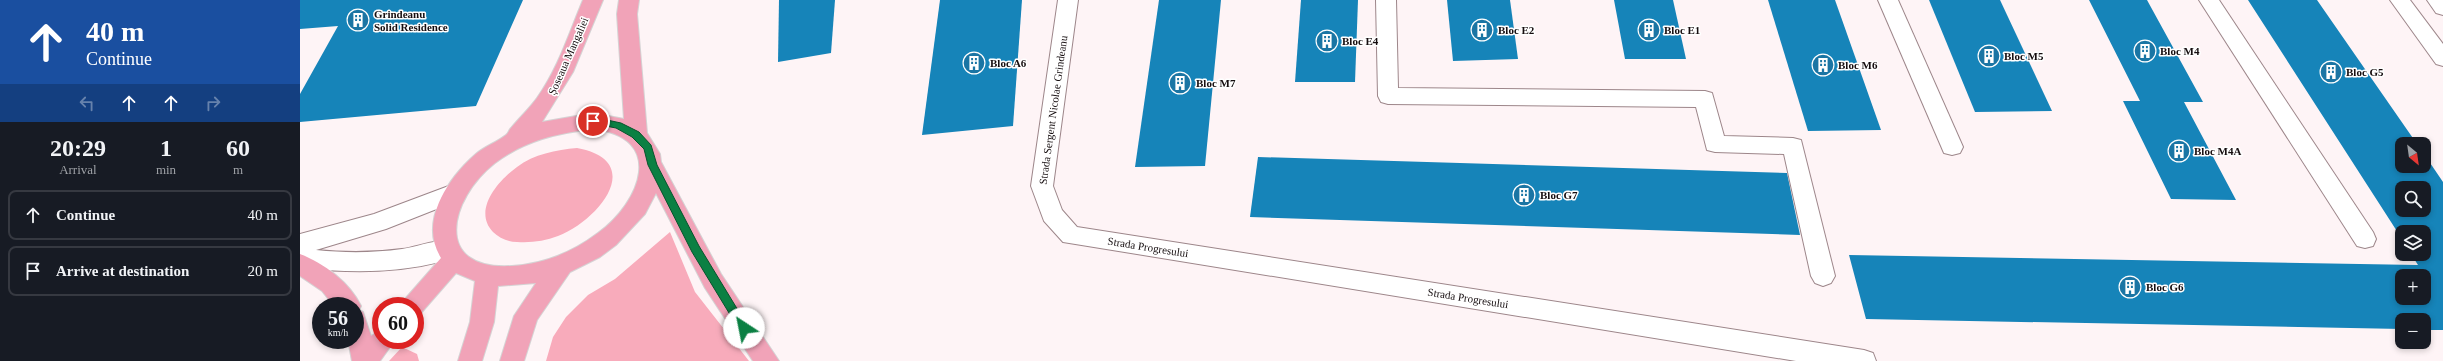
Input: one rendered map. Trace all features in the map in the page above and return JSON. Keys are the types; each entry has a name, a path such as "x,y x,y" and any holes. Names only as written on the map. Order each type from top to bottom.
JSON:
{"main road":[{"name":"Șoseaua Mangaliei","path":"507,144 532,120 557,87 593,0"},
{"path":"629,0 627,14 636,134"},
{"path":"652,165 649,186 638,209 619,231 593,250 562,265 536,273 511,276 488,275 469,269 451,255 442,233 445,213 454,193 468,175 486,158 507,144 535,131 562,123 593,121 618,125 636,134 648,148 652,165 713,281 767,361"},
{"path":"420,297 451,255"},
{"path":"300,264 330,284 341,297"},
{"path":"512,361 526,316 562,265"},
{"path":"470,361 482,322 488,275"},
{"path":"362,349 365,361"},
{"path":"365,361 375,349"}],"street":[{"name":"Strada Sergent Nicolae Grindeanu","path":"1068,0 1042,186 1052,215 1071,235"},
{"path":"1386,0 1388,96 1705,99 1715,144 1793,146 1823,276"},
{"path":"1888,0 1952,146"},
{"path":"2209,0 2365,238"},
{"path":"2400,0 2443,59"},
{"path":"2437,0 2443,8"},
{"path":"300,244 324,239 398,216 454,193"},
{"name":"Strada Progresului","path":"1071,235 1775,354 1864,361"},
{"path":"300,258 350,263 451,255"}],"shaded area":[{"path":"577,148 598,155 609,165 613,177 609,191 600,205 588,217 573,228 558,236 548,239 522,242 510,241 495,234 487,223 485,214 490,196 496,187 517,167 531,159 553,151"},
{"path":"670,232 695,292 749,361 546,361 553,337 566,317 588,295 615,279"},
{"path":"400,349 406,349 417,354 419,361 389,361"}],"building":[{"path":"300,0 523,0 476,106 300,122 300,94 338,26 300,29"},
{"path":"779,0 835,0 831,53 778,62"},
{"name":"Bloc A6","path":"940,0 1022,0 1013,126 922,135"},
{"name":"Bloc M7","path":"1159,0 1221,0 1205,166 1135,167"},
{"name":"Bloc E4","path":"1301,0 1358,0 1355,82 1295,82"},
{"name":"Bloc E2","path":"1447,0 1510,0 1518,59 1453,61"},
{"name":"Bloc E1","path":"1614,0 1673,0 1686,59 1625,59"},
{"name":"Bloc M6","path":"1768,0 1835,0 1881,130 1808,131"},
{"name":"Bloc M5","path":"1929,0 2000,0 2052,111 1975,112"},
{"path":"2089,0 2147,0 2203,102 2184,102 2236,200 2171,199 2123,101 2140,101"},
{"name":"Bloc G6","path":"2248,0 2317,0 2412,137 2395,137 2395,173 2431,173 2431,164 2443,182 2443,330 2431,330 2431,313 2395,313 2395,329 1866,319 1849,255 2418,265 2415,261 2431,261 2431,225 2395,225 2395,228"},
{"name":"Bloc G7","path":"1258,157 1787,173 1800,235 1250,217"}],"place":[{"name":"Grindeanu Solid Residence","path":"358,20"},
{"name":"Bloc E2","path":"1482,30"},
{"name":"Bloc E1","path":"1649,30"},
{"name":"Bloc E4","path":"1327,41"},
{"name":"Bloc M4","path":"2145,51"},
{"name":"Bloc M5","path":"1989,56"},
{"name":"Bloc A6","path":"974,63"},
{"name":"Bloc M6","path":"1823,65"},
{"name":"Bloc G5","path":"2331,72"},
{"name":"Bloc M7","path":"1180,83"},
{"name":"Bloc M4A","path":"2179,151"},
{"name":"Bloc G7","path":"1524,195"},
{"name":"Bloc G6","path":"2130,287"}],"route":[{"path":"593,121 618,125 636,134 648,148 652,165 664,190 713,281 744,328"}]}
